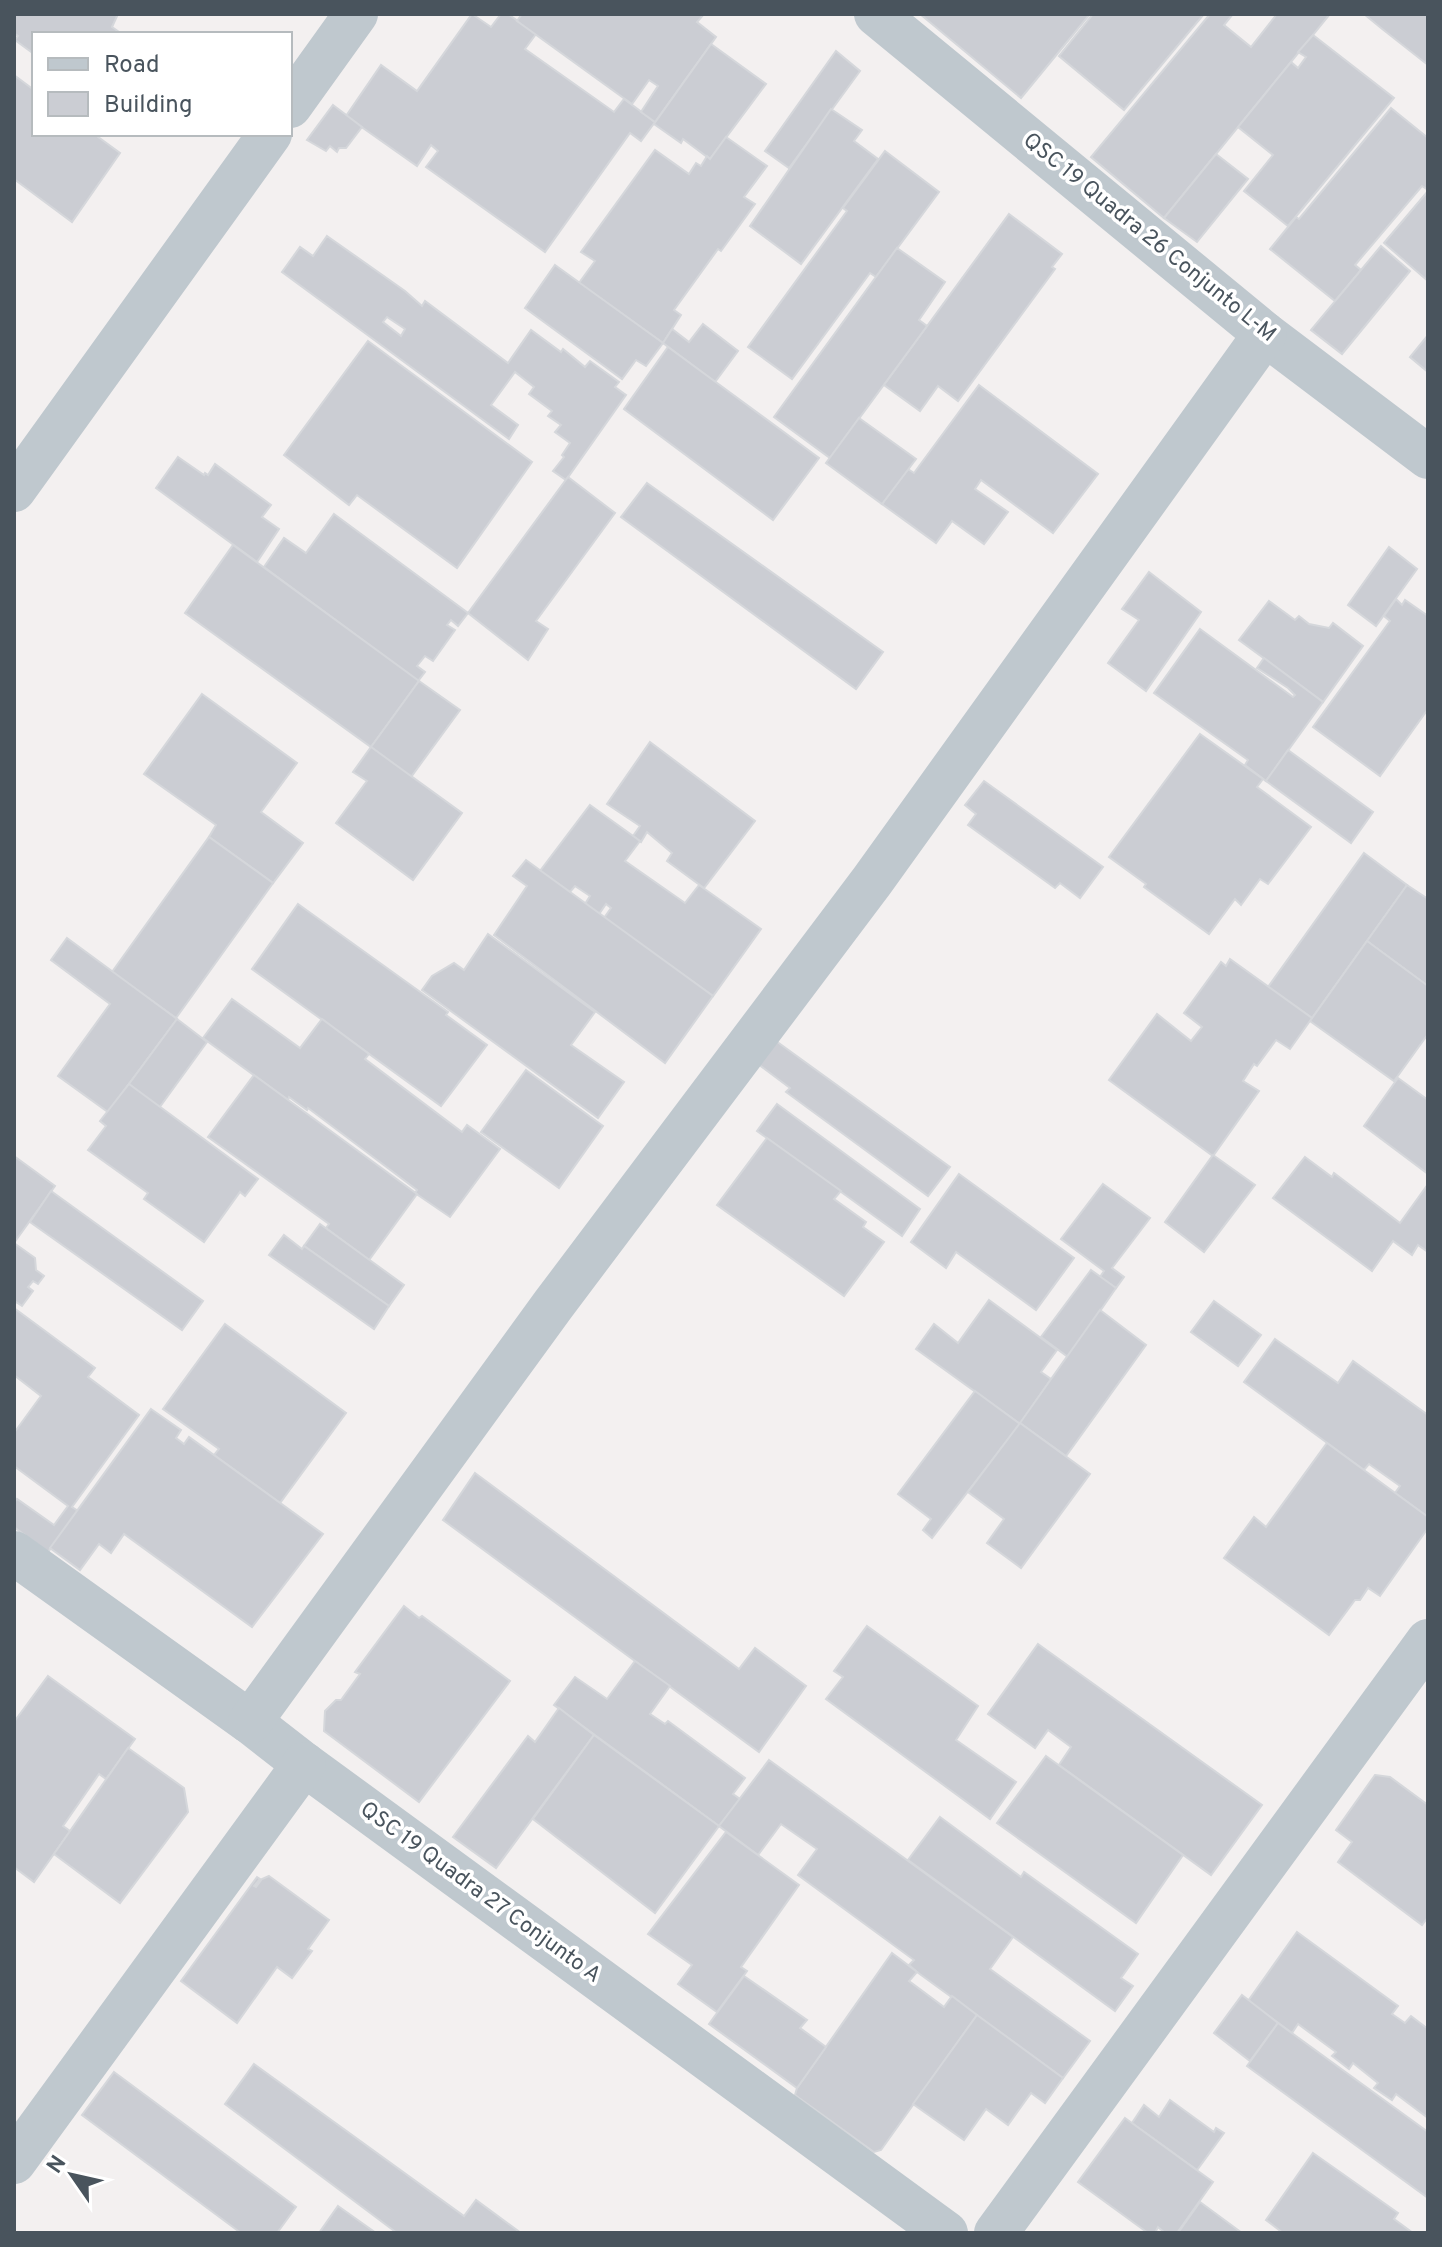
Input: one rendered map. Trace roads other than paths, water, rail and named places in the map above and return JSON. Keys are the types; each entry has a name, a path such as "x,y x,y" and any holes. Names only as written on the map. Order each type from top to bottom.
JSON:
{"street":[{"path":"292,103 356,14"},
{"name":"QSC 19 Quadra 26 Conjunto L-M","path":"876,14 1265,334 1428,457"},
{"path":"14,490 269,136"},
{"path":"250,1722 553,1305 872,881 1265,334"},
{"name":"QSC 19 Quadra 27 Conjunto A","path":"14,1553 250,1722 946,2233"},
{"path":"996,2233 1428,1641"},
{"path":"14,2162 304,1764"}]}
